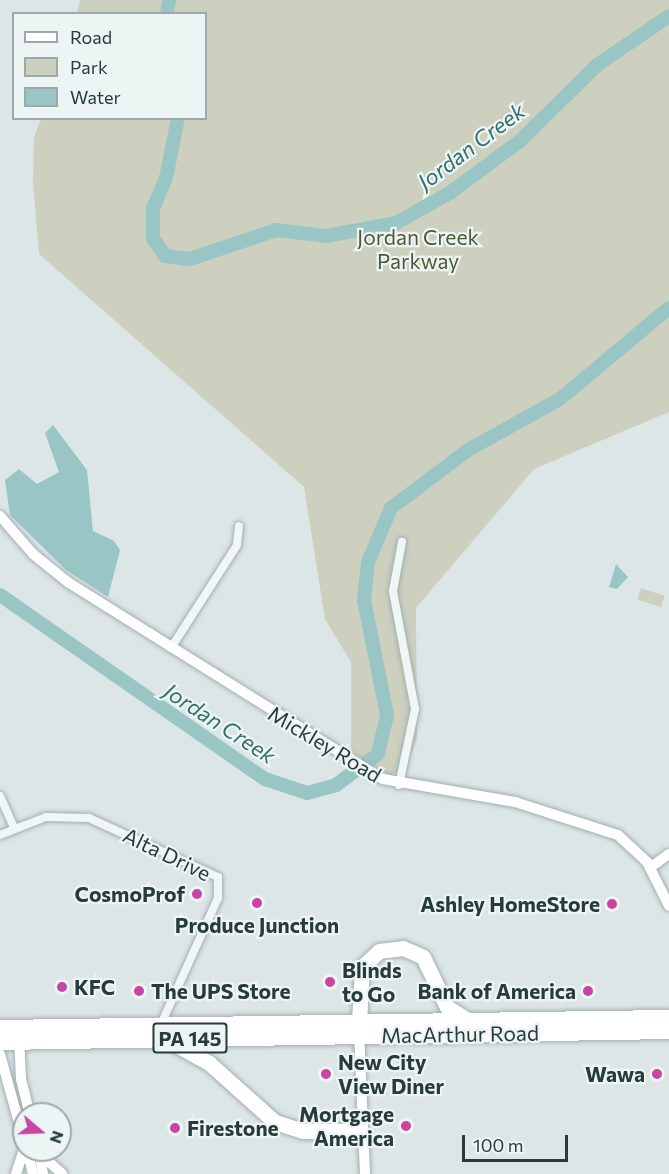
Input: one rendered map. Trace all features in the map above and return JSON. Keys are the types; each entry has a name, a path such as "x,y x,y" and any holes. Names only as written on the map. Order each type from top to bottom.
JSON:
{"highway":[{"path":"359,1029 362,967 380,951 404,948 423,957 447,1007 468,1020"},
{"name":"MacArthur Road","path":"359,1029 468,1020 669,1017"},
{"name":"MacArthur Road","path":"0,1026 19,1034"},
{"name":"MacArthur Road","path":"0,1042 19,1034 161,1031 669,1030"},
{"path":"161,1031 198,1054 283,1126 351,1131 364,1139"}],"street":[{"name":"Mickley Road","path":"0,516 57,573 171,648 383,779 399,785 515,802 607,829 633,846 651,867 669,906"},
{"path":"171,648 237,545 239,526"},
{"path":"399,785 415,709 393,591 402,542"},
{"path":"0,796 15,829"},
{"name":"Alta Drive","path":"0,835 52,816 89,818 218,877 218,898 161,1031"},
{"path":"651,867 669,854"},
{"path":"359,1029 365,1174"},
{"path":"19,1034 21,1079 27,1102"},
{"path":"0,1054 13,1102"},
{"path":"50,1162 62,1174"}],"green space":[{"name":"Jordan Creek Parkway","path":"80,0 669,0 669,412 534,469 416,608 417,737 406,768 390,775 351,751 351,662 325,619 304,487 39,254 33,182 34,137 41,120 207,120 207,12 77,12"},
{"path":"641,588 665,596 661,607 637,599"}],"water":[{"path":"53,425 87,470 93,531 114,541 120,550 108,597 66,570 10,515 5,480 19,469 37,484 59,472 45,433"},
{"path":"616,564 628,577 617,589 609,587"}],"waterway":[{"name":"Jordan Creek","path":"167,12 169,0"},
{"name":"Jordan Creek","path":"178,120 166,178 153,209 153,238 165,256 190,259 276,230 326,236 396,223 451,192 520,141 597,65 669,16"},
{"name":"Jordan Creek","path":"0,595 265,779 307,793 336,785 378,754 387,715 364,600 368,562 391,508 468,450 560,399 669,308"},
{"name":"Jordan Creek","path":"0,590 2,596"}],"place":[{"name":"CosmoProf","path":"197,894"},
{"name":"Produce Junction","path":"257,903"},
{"name":"Ashley HomeStore","path":"612,904"},
{"name":"Blinds to Go","path":"330,982"},
{"name":"KFC","path":"62,987"},
{"name":"The UPS Store","path":"139,991"},
{"name":"Bank of America","path":"588,991"},
{"name":"New City View Diner","path":"326,1074"},
{"name":"Wawa","path":"657,1074"},
{"name":"Mortgage America","path":"406,1126"},
{"name":"Firestone","path":"175,1128"}]}
